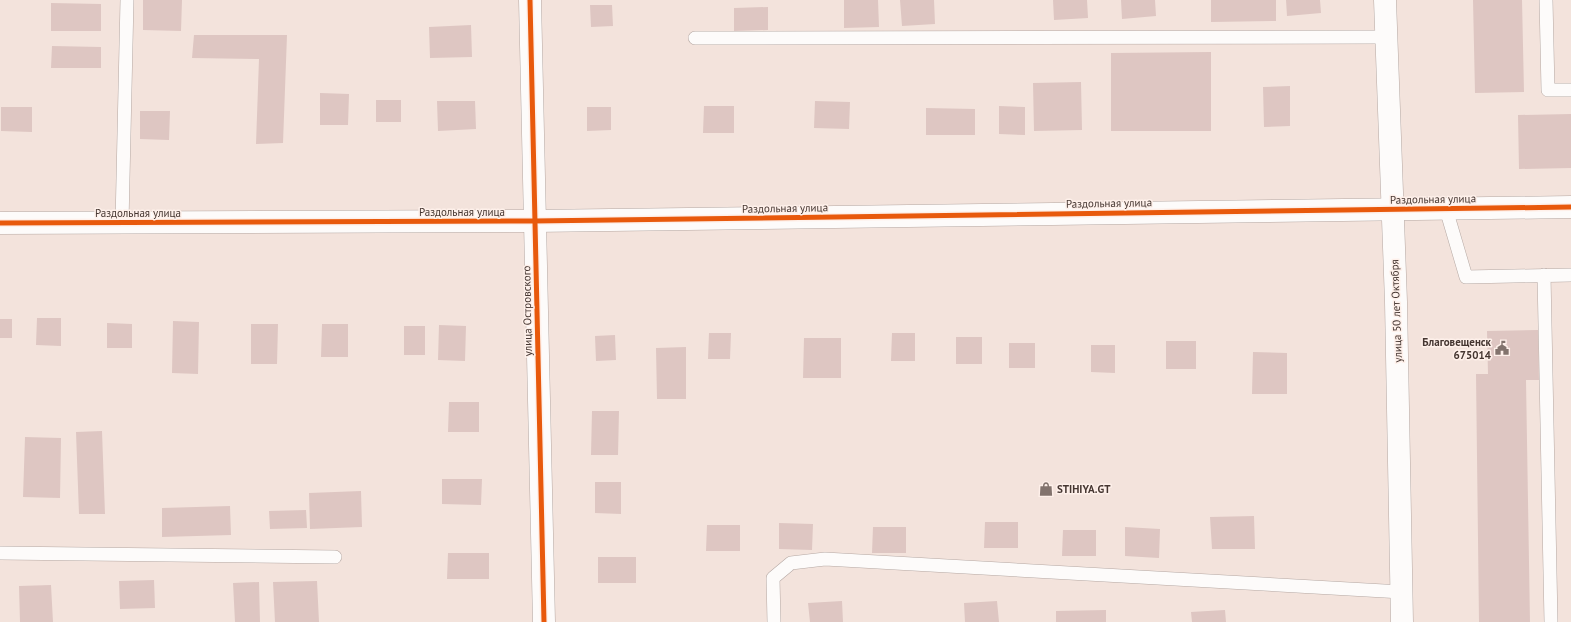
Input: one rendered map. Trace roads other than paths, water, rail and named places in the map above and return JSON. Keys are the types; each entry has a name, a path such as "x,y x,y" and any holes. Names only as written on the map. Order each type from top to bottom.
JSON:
{"street":[{"name":"улица Островского","path":"530,0 544,622"},
{"name":"улица 50 лет Октября","path":"1385,0 1385,37 1392,209 1402,622"},
{"name":"Раздольная улица","path":"0,223 534,221 1571,207"}],"lane":[{"path":"122,223 127,0"},
{"path":"1546,0 1548,90 1571,90"},
{"path":"695,38 1385,37"},
{"path":"1446,209 1466,276 1571,275"},
{"path":"1544,275 1551,622"},
{"path":"0,553 335,557"},
{"path":"774,622 773,578 791,563 825,560 1402,592"}],"place":[{"name":"Благовещенск 675014","path":"1502,348"},
{"name":"STIHIYA.GT","path":"1046,489"}]}
